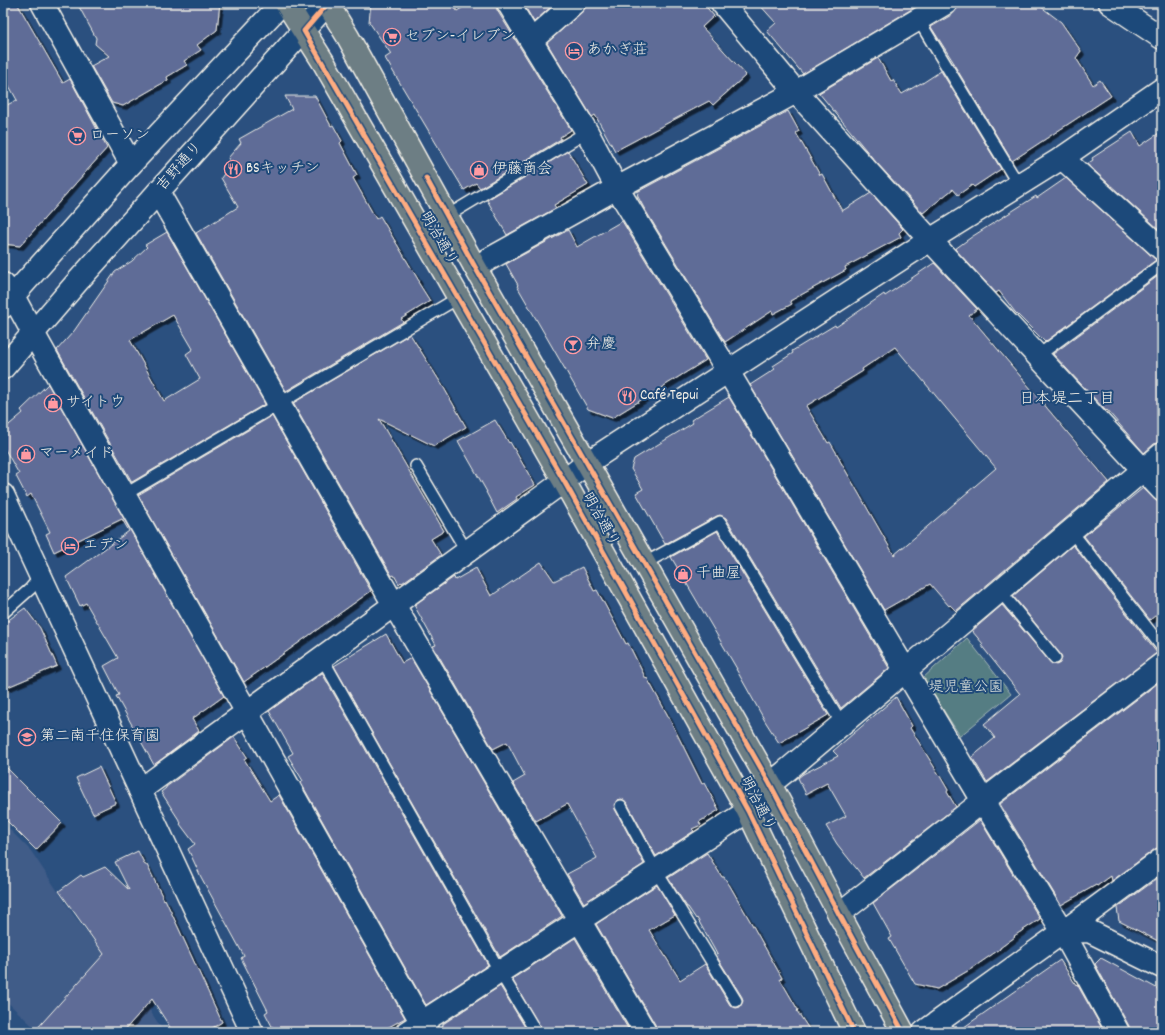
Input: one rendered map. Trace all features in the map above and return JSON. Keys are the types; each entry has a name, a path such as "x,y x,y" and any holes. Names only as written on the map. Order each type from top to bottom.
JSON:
{"main road":[{"name":"明治通り","path":"286,3 335,82 564,481 748,811 854,1032"},
{"name":"明治通り","path":"328,3 475,266 770,784 904,1032"}],"street":[{"path":"42,3 131,164"},
{"path":"282,3 6,296 33,333 248,712 419,1029 500,972 748,811 770,784 1162,454"},
{"name":"吉野通り","path":"3,368 62,299 328,3"},
{"path":"508,3 587,132 617,188 728,371 983,801 1063,932 1118,1032"},
{"path":"531,41 574,3"},
{"path":"722,3 796,92 930,240 1039,355 1162,490"},
{"path":"475,266 796,92 946,3"},
{"path":"1110,3 1162,38"},
{"path":"140,790 587,463 930,240 1062,158 1162,89"},
{"path":"1062,158 1162,249"},
{"path":"158,192 394,605 645,1032"},
{"path":"3,495 252,1032"},
{"path":"839,914 983,801 1162,664"},
{"path":"924,1032 1162,859"},
{"path":"1063,932 1089,931 1162,968"}],"lane":[{"path":"918,19 1018,184"},
{"path":"447,216 587,132"},
{"path":"1039,355 1162,264"},
{"path":"124,495 458,298"},
{"path":"416,466 467,552"},
{"path":"645,563 720,522 842,724"},
{"path":"1071,531 1162,647"},
{"path":"3,613 30,589 40,576"},
{"path":"1000,591 1055,658"},
{"path":"322,658 500,972 536,1032"},
{"path":"621,806 656,871 736,1001"}],"shaded area":[{"path":"3,823 31,851 73,914 111,963 143,1000 162,1029 157,1032 39,1032 3,998"}],"green space":[{"name":"堤児童公園","path":"967,638 1011,694 960,736 923,678"}],"building":[{"path":"3,3 17,3 63,83 70,79 107,148 20,246 3,244 3,107 17,100 3,75"},
{"path":"77,3 220,3 217,30 197,45 201,50 184,61 187,65 167,77 168,80 123,106 112,103 91,66 109,56 95,44 96,38"},
{"path":"371,3 452,3 457,11 470,3 496,3 497,10 571,130 560,137 561,139 480,188 476,183 464,190 385,58 391,54 369,22"},
{"path":"523,3 555,3 534,22"},
{"path":"586,3 703,3 714,16 702,27 746,75 713,105 709,101 615,151 595,115 592,117 547,43 582,12 586,7"},
{"path":"758,3 922,3 803,74 767,31 776,23"},
{"path":"958,3 1036,3 1061,22 1081,51 1076,58 1093,85 1100,80 1111,96 1012,161 931,27 953,14 957,9"},
{"path":"878,58 891,81 893,80 902,94 941,71 1001,169 974,187 972,185 958,195 953,189 923,213 875,161 819,93"},
{"path":"285,96 315,96 331,126 333,125 342,141 340,143 357,175 353,178 376,219 380,216 430,301 401,319 403,322 286,391 196,233 238,207 221,178 231,164 228,158 241,143 239,139 292,109"},
{"path":"788,111 799,131 796,133 820,175 822,174 842,211 871,193 903,229 899,233 901,237 845,267 846,270 790,301 792,304 773,314 772,311 725,342 644,208 637,195 637,192"},
{"path":"1162,131 1162,232 1087,164 1093,160 1092,158 1132,132 1140,146"},
{"path":"568,151 588,185 554,205 556,208 507,235 487,200"},
{"path":"1066,178 1156,260 1045,342 1015,312 999,291 996,293 955,249 973,236 1036,196 1037,198"},
{"path":"622,221 706,360 612,418 588,409 517,286 518,285 506,264 568,230 577,247"},
{"path":"167,232 265,404 132,482 57,350 74,331 115,272 132,261 147,247 145,245","holes":["173,315 193,349 186,354 200,379 164,401 130,340"]},
{"path":"934,263 977,309 969,315 1109,482 956,611 950,605 949,606 930,584 884,610 750,385 775,369 773,366 793,353 792,351 835,325 836,327 884,294 885,296","holes":["895,347 996,468 894,555 830,442 828,443 806,406 863,371 862,369"]},
{"path":"1162,273 1162,441 1154,444 1144,453 1107,410 1106,411 1053,354"},
{"path":"410,334 444,388 466,427 434,446 379,419 444,531 431,539 441,555 399,584 394,575 392,576 293,403"},
{"path":"48,384 224,696 192,719 199,731 154,765 116,696 119,695 104,666 118,658 86,603 80,606 66,577 129,531 122,519 54,552 46,534 50,532 31,494 27,497 16,476 19,474 3,446 3,430 23,413 21,410"},
{"path":"729,397 889,668 841,708 726,518 720,515 717,516 665,544 636,493 643,489 631,469 634,459 693,423 691,420"},
{"path":"272,416 371,591 244,682 138,495"},
{"path":"495,420 509,443 510,442 535,485 516,497 517,499 497,513 487,492 458,441"},
{"path":"1143,488 1162,506 1162,610 1150,620 1084,536"},
{"path":"717,531 828,715 779,743 671,557"},
{"path":"1073,545 1157,653 987,782 972,757 995,738 984,724 1020,694 981,645 983,644 972,631 1002,605 1050,662 1056,665 1060,663 1062,657 1060,654 1013,596"},
{"path":"541,562 554,581 582,567 594,591 597,590 626,644 628,643 646,679 647,678 667,714 702,784 704,783 719,810 699,822 701,825 692,829 694,831 656,856 627,803 622,799 617,800 614,805 615,809 644,864 584,903 567,874 597,858 567,804 536,821 513,783 525,776 507,742 493,749 433,646 436,645 414,605 454,577 455,580 476,568 491,596"},
{"path":"25,608 40,628 57,666 3,689 3,624"},
{"path":"386,634 402,663 411,658 562,916 500,957 334,666"},
{"path":"322,673 488,965 426,1005 301,783 303,781 288,756 293,753 269,711"},
{"path":"1162,680 1162,847 1155,849 1112,881 1111,876 1097,886 1096,885 1061,905 1000,804"},
{"path":"896,697 912,726 910,728 948,790 947,792 956,807 864,878 837,844 826,826 846,816 827,783 806,794 798,778 838,756 833,751"},
{"path":"234,737 247,757 244,759 270,801 279,795 405,1018 380,1032 275,1032 265,1013 268,1011 241,958 244,956 201,877 188,849 195,844 180,824 181,823 161,792"},
{"name":"第二南千住保育園","path":"3,764 62,823 36,850 3,817"},
{"path":"99,767 116,803 93,814 76,778"},
{"path":"980,820 1040,919 1014,936 1015,937 1000,949 971,969 937,989 915,984 889,939 892,937 873,903"},
{"path":"138,851 145,865 147,865 164,900 165,899 222,1022 206,1032 173,1032 152,999 123,1032 34,1032 104,954 59,891 81,875 83,877 105,867 129,890 115,862"},
{"path":"707,853 722,877 724,877 730,886 782,978 780,979 798,1010 797,1011 811,1032 657,1032 656,1026 596,924 657,885 675,915 649,930 680,980 705,964 730,1005 736,1008 740,1007 743,1001 742,997 717,957 718,956 697,918 696,919 687,907 668,878"},
{"path":"1162,875 1162,943 1119,921 1117,908"},
{"path":"575,938 630,1032 543,1032 512,979"},
{"path":"1101,958 1162,991 1162,1032 1130,1032 1129,1026 1095,964"},
{"path":"1060,960 1076,985 1077,984 1104,1032 957,1032"},
{"path":"500,986 528,1032 442,1032 443,1024"}],"cycle path":[{"path":"328,3 304,31 564,481 748,811 854,1032"},
{"path":"426,178 475,267 770,784 903,1032"}],"place":[{"name":"セブン-イレブン","path":"392,37"},
{"name":"あかぎ荘","path":"574,51"},
{"name":"ローソン","path":"77,136"},
{"name":"BSキッチン","path":"233,169"},
{"name":"伊藤商会","path":"479,170"},
{"name":"弁慶","path":"573,345"},
{"name":"Café Tepui","path":"627,396"},
{"name":"サイトウ","path":"53,403"},
{"name":"マーメイド","path":"26,454"},
{"name":"エデン","path":"70,546"},
{"name":"千曲屋","path":"683,574"},
{"name":"第二南千住保育園","path":"27,737"}],"district":[{"name":"日本堤二丁目","path":"1067,399"}]}
